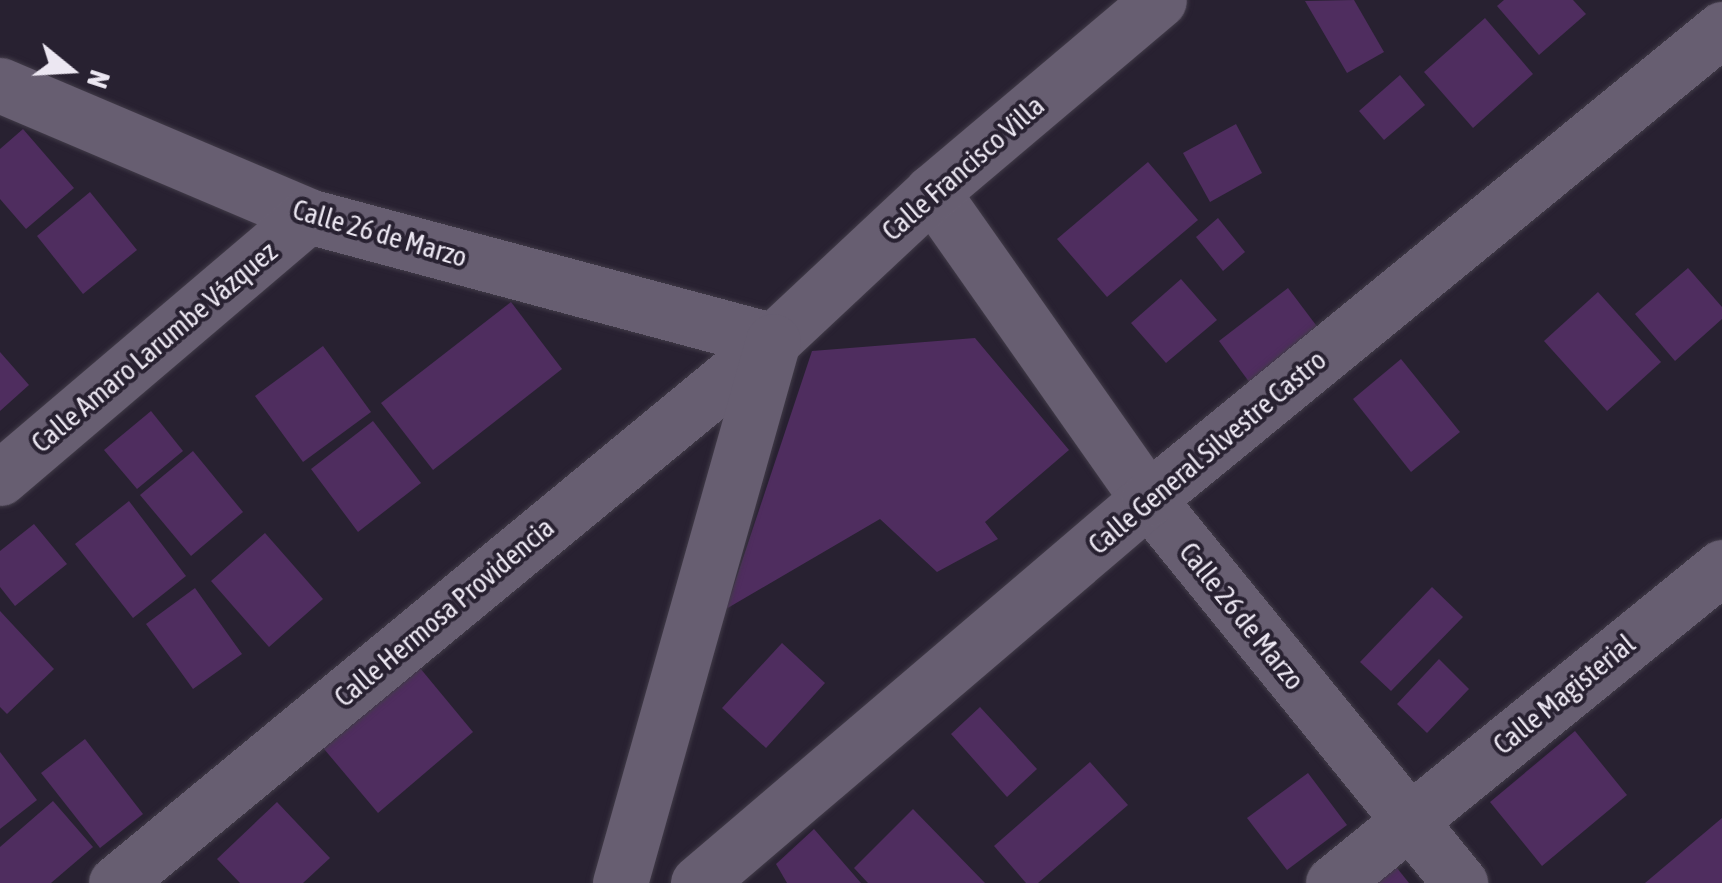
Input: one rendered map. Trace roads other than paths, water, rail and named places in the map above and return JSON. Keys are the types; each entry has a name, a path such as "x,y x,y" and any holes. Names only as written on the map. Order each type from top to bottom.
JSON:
{"street":[{"name":"Calle Francisco Villa","path":"772,341 932,192 1159,0"},
{"name":"Calle General Silvestre Castro","path":"698,883 1148,499 1722,29"},
{"name":"Calle 26 de Marzo","path":"0,86 308,216 772,341"},
{"name":"Calle 26 de Marzo","path":"932,192 1148,499 1460,883"},
{"name":"Calle Amaro Larumbe Vázquez","path":"0,478 308,216"},
{"name":"Calle Hermosa Providencia","path":"116,883 772,341"},
{"path":"620,883 772,341"},
{"name":"Calle Magisterial","path":"1332,883 1722,567"}]}
